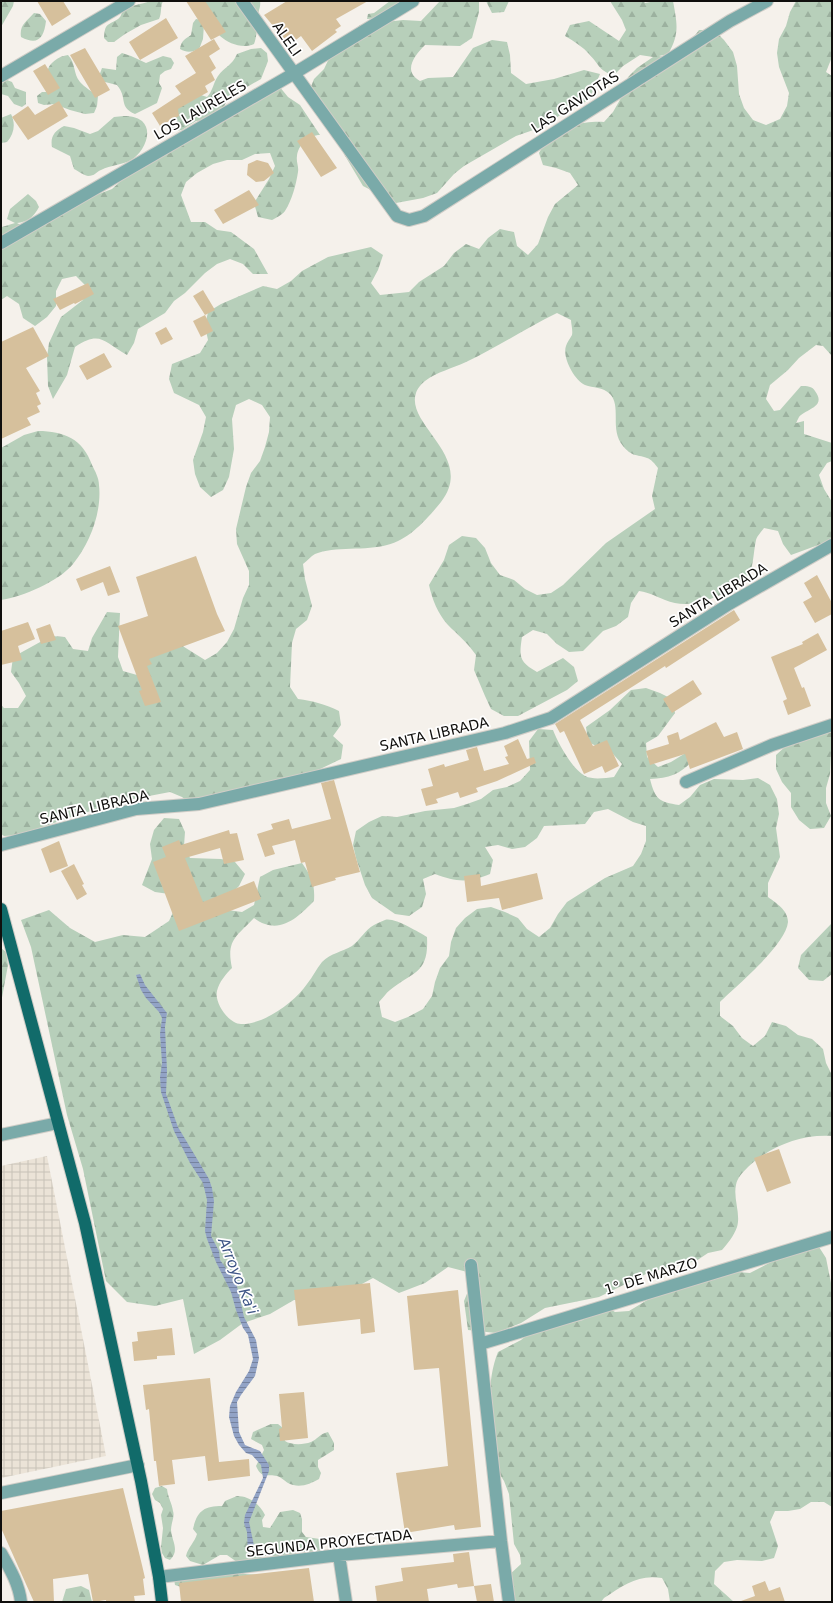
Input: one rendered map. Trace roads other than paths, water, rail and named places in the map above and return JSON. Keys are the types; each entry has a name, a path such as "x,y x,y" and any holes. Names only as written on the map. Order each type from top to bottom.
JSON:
{"main road":[{"path":"1,909 85,1223 138,1465 159,1577 162,1602"}],"street":[{"path":"1,76 129,1"},
{"name":"ALELI","path":"242,1 293,74 397,216"},
{"name":"LOS LAURELES","path":"1,242 293,74 413,1"},
{"name":"LAS GAVIOTAS","path":"397,216 409,220 424,216 730,21 767,1"},
{"name":"SANTA LIBRADA","path":"1,845 136,809 199,804 505,733 551,718 729,604 832,546"},
{"path":"686,782 772,745 832,725"},
{"path":"1,1135 58,1123"},
{"name":"1° DE MARZO","path":"480,1344 832,1238"},
{"path":"471,1266 501,1541 510,1602"},
{"path":"1,1493 138,1465"},
{"name":"SEGUNDA PROYECTADA","path":"159,1577 340,1555 501,1541"},
{"path":"1,1553 13,1575 20,1593 21,1602"},
{"path":"340,1555 346,1602"}],"water":[{"path":"140,974 145,985 167,1013 165,1027 167,1071 166,1094 178,1127 209,1179 214,1201 211,1236 219,1251 220,1260 236,1282 244,1317 256,1340 259,1358 255,1376 237,1402 239,1432 245,1445 260,1451 269,1465 269,1471 249,1522 256,1555 248,1556 247,1532 244,1523 245,1515 263,1478 261,1465 252,1455 246,1453 239,1445 234,1436 229,1417 230,1406 236,1392 249,1371 253,1359 248,1335 243,1328 231,1292 216,1262 207,1239 205,1231 207,1200 203,1183 190,1163 174,1131 161,1092 160,1077 162,1063 160,1034 162,1018 141,990 136,975"}],"water label":[{"name":"Arroyo Ka'i","path":"238,1276"}]}
